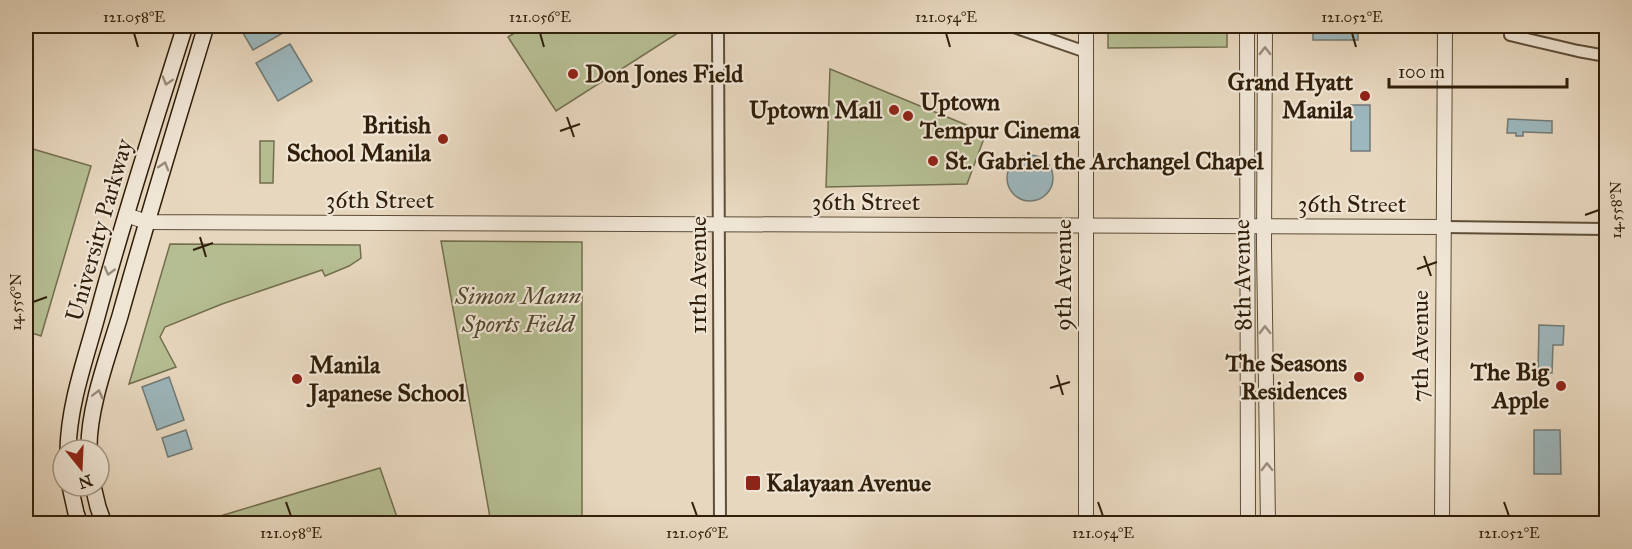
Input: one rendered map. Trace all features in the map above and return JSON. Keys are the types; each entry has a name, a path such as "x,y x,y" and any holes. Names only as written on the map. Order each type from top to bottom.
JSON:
{"main road":[{"name":"University Parkway","path":"69,438 77,388 126,215 185,26"},
{"name":"University Parkway","path":"89,438 98,394 206,26"},
{"path":"73,498 80,524"},
{"path":"96,498 104,524"}],"street":[{"name":"11th Avenue","path":"718,26 720,524"},
{"path":"1011,26 1086,52"},
{"name":"9th Avenue","path":"1086,26 1086,524"},
{"name":"8th Avenue","path":"1247,26 1248,524"},
{"name":"8th Avenue","path":"1265,26 1264,226 1268,524"},
{"name":"7th Avenue","path":"1442,524 1445,26"},
{"path":"1511,30 1578,51 1606,56"},
{"name":"36th Street","path":"126,215 147,222 1606,229"}],"green space":[{"name":"Don Jones Field","path":"526,26 678,26 681,31 556,111 508,37"},
{"path":"1108,26 1227,26 1227,47 1108,48"},
{"path":"830,69 986,133 967,184 826,187"},
{"path":"260,141 274,141 273,183 260,183"},
{"path":"26,147 91,166 41,336 26,331"},
{"name":"Simon Mann Sports Field","path":"441,241 582,242 582,523 491,523"},
{"path":"170,244 360,245 361,258 325,276 322,270 222,304 165,327 160,337 176,367 129,384"},
{"path":"380,468 399,523 197,523"}],"water":[{"path":"258,26 279,26 283,33 253,50 243,33"},
{"path":"1313,26 1358,26 1358,40 1313,40"},
{"path":"290,44 312,81 278,101 256,63"},
{"path":"1351,105 1370,105 1370,151 1351,151"},
{"path":"1508,119 1552,121 1552,133 1523,132 1523,136 1516,136 1516,133 1507,133"},
{"path":"1030,155 1046,162 1053,178 1046,194 1030,201 1014,194 1007,178 1014,162"},
{"path":"1539,325 1564,326 1563,345 1553,345 1552,373 1538,372"},
{"path":"169,377 184,420 157,430 142,387"},
{"path":"186,430 192,449 168,457 162,438"},
{"path":"1534,430 1560,430 1561,474 1534,474"}],"place":[{"name":"Don Jones Field","path":"573,74"},
{"name":"Grand Hyatt Manila","path":"1365,96"},
{"name":"Uptown Mall","path":"894,110"},
{"name":"Uptown Tempur Cinema","path":"908,116"},
{"name":"British School Manila","path":"443,139"},
{"name":"St. Gabriel the Archangel Chapel","path":"933,161"},
{"name":"The Seasons Residences","path":"1359,377"},
{"name":"Manila Japanese School","path":"297,379"},
{"name":"The Big Apple","path":"1561,386"},
{"name":"Kalayaan Avenue","path":"753,483"}]}
